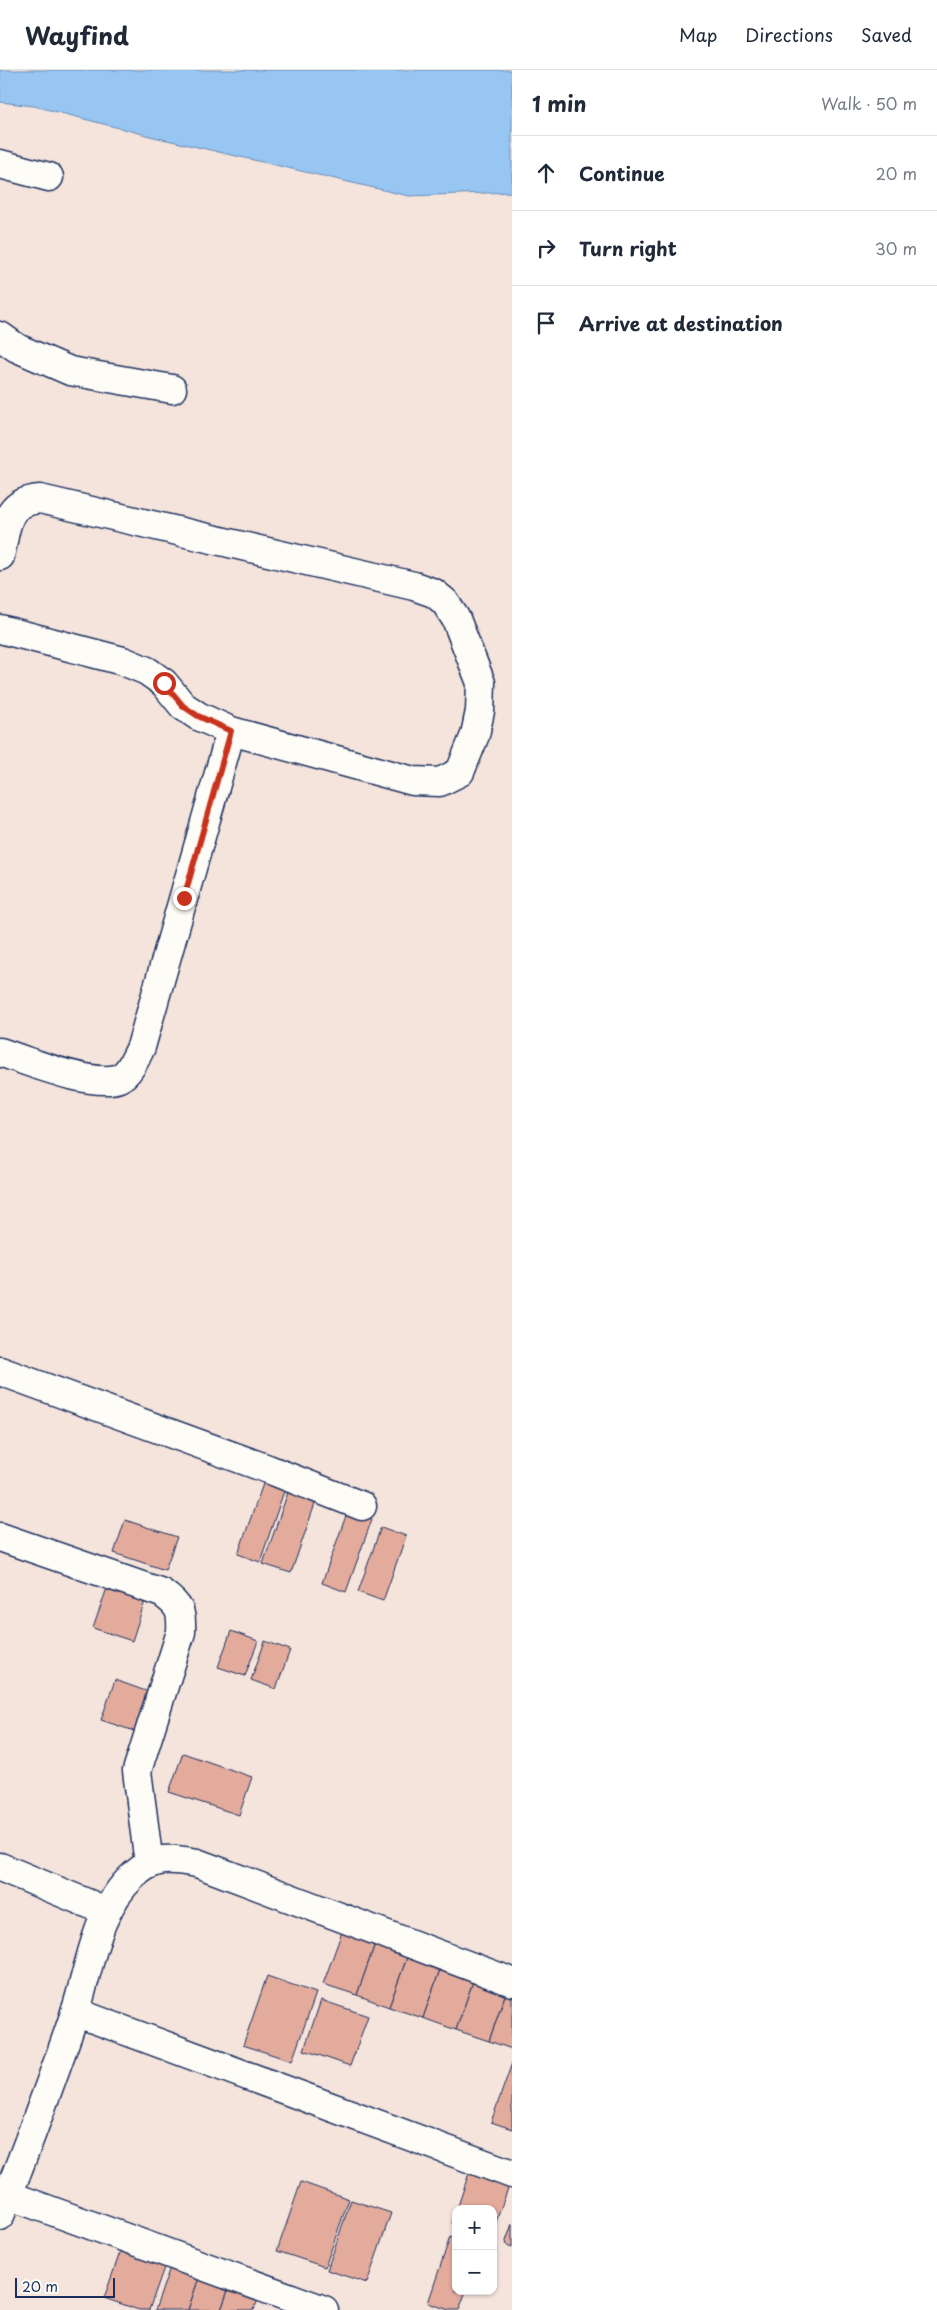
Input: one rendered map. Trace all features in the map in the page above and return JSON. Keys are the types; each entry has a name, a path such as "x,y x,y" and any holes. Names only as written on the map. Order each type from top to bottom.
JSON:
{"street":[{"path":"0,164 49,176"},
{"path":"0,336 17,348 70,372 172,388"},
{"path":"0,556 10,516 16,506 27,500 40,499 414,586 434,593 445,602 456,619 481,683 480,711 475,736 460,772 440,782 413,781 231,731 198,716 183,706 164,683 147,671 123,661 0,629"},
{"path":"0,1052 80,1077 100,1081 120,1077 132,1066 141,1047 231,731"},
{"path":"0,1371 268,1469 362,1506"},
{"path":"0,1537 162,1593 176,1603 182,1616 181,1632 137,1771 149,1864"},
{"path":"324,2310 4,2205 75,2012 106,1911 133,1875 149,1864 171,1858 197,1863 512,1982"},
{"path":"0,1867 106,1911"},
{"path":"75,2012 512,2174"}],"water":[{"path":"0,70 512,70 512,192 409,196 154,137 34,106 0,102"}],"building":[{"path":"264,1481 285,1488 260,1562 238,1554"},
{"path":"288,1492 316,1501 291,1573 263,1564"},
{"path":"348,1510 372,1519 346,1592 322,1583"},
{"path":"125,1520 177,1537 165,1570 114,1553"},
{"path":"381,1527 406,1536 383,1601 358,1592"},
{"path":"107,1588 145,1601 132,1641 93,1628"},
{"path":"231,1631 258,1641 245,1676 218,1667"},
{"path":"265,1641 290,1650 276,1689 251,1680"},
{"path":"115,1680 157,1695 143,1734 101,1720"},
{"path":"183,1753 252,1777 239,1815 169,1792"},
{"path":"343,1929 376,1941 357,1995 323,1984"},
{"path":"376,1941 409,1952 389,2007 357,1995"},
{"path":"409,1952 442,1964 423,2018 389,2007"},
{"path":"442,1964 475,1976 456,2030 423,2018"},
{"path":"267,1976 316,1993 292,2061 243,2045"},
{"path":"475,1976 508,1987 489,2041 456,2030"},
{"path":"508,1987 512,1988 512,2049 489,2041"},
{"path":"321,2000 368,2016 350,2066 304,2050"},
{"path":"512,2063 512,2129 491,2122"},
{"path":"471,2167 511,2180 497,2219 497,2205 458,2205"},
{"path":"301,2182 349,2199 325,2267 277,2251"},
{"path":"351,2200 391,2213 367,2283 327,2270"},
{"path":"512,2224 512,2247 505,2244"},
{"path":"450,2237 452,2238 452,2295 465,2295 459,2310 449,2310 428,2303"},
{"path":"123,2244 167,2259 149,2310 139,2310 104,2298"},
{"path":"173,2259 202,2269 188,2310 155,2310"},
{"path":"202,2269 232,2279 221,2310 188,2310"},
{"path":"232,2279 262,2289 254,2310 221,2310"}],"route":[{"path":"164,683 183,706 198,716 231,731 184,898"}]}
